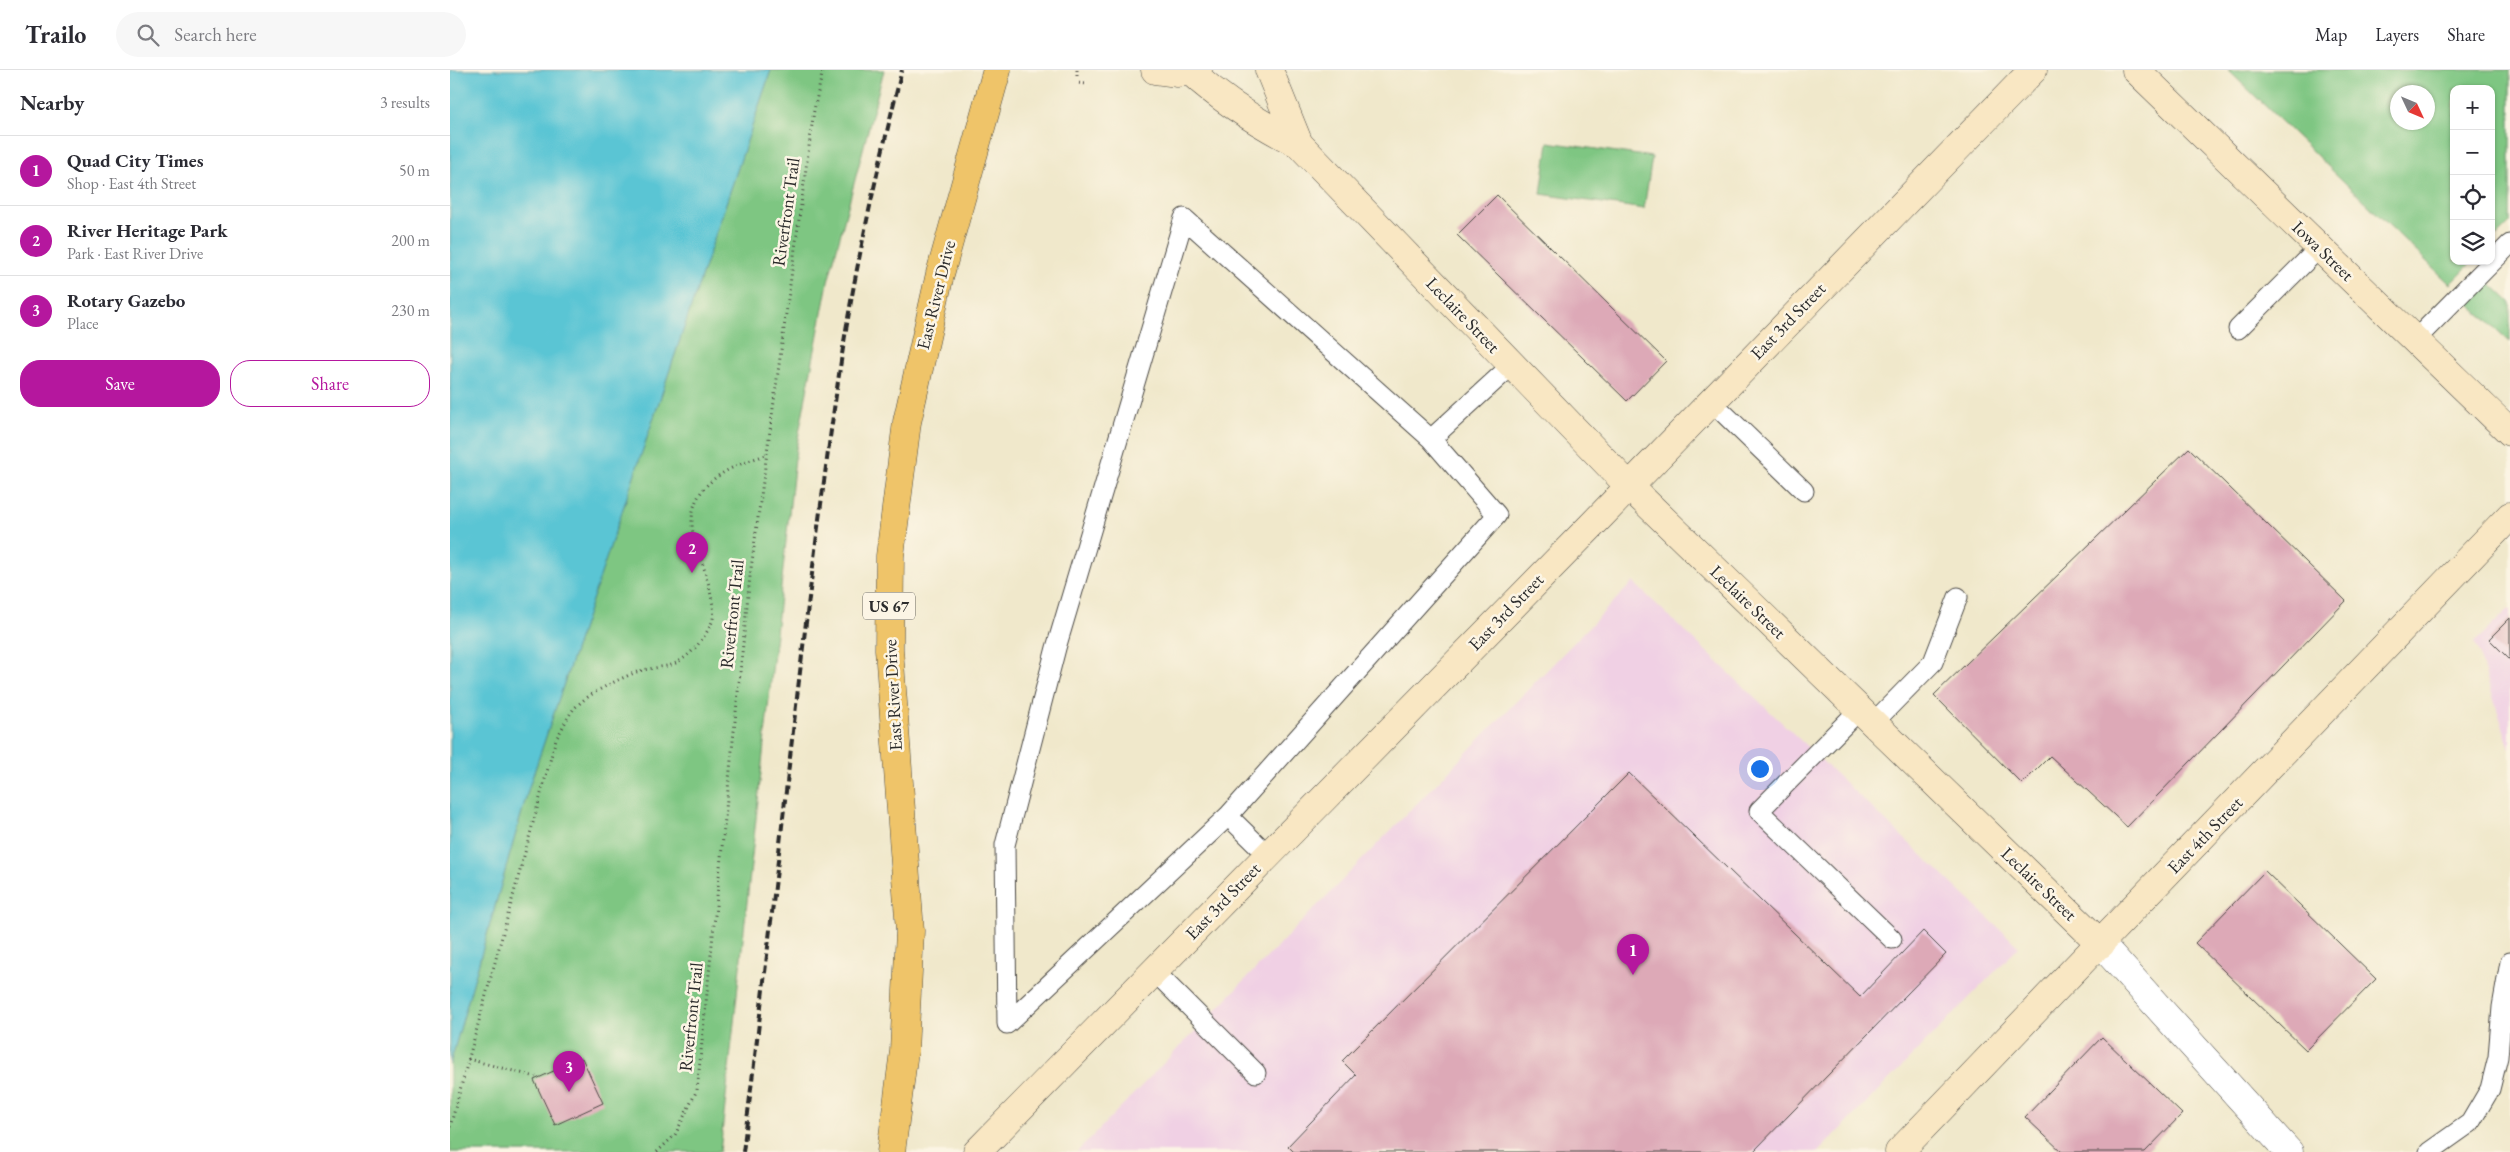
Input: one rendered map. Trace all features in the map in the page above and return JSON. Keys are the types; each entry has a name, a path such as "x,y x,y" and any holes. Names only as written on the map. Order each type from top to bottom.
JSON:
{"main road":[{"name":"East River Drive","path":"891,1152 904,1051 910,931 889,649 890,556 907,422 940,274 998,70"}],"street":[{"path":"1154,70 1178,73 1195,71"},
{"path":"1269,70 1298,144"},
{"name":"East 3rd Street","path":"978,1152 2033,70"},
{"name":"Iowa Street","path":"2136,70 2510,432"},
{"name":"Leclaire Street","path":"1195,71 1216,94 1261,125 1298,144 1629,486 2101,944 2289,1152"},
{"name":"East 4th Street","path":"1899,1152 2101,944 2510,516"}],"lane":[{"path":"1184,218 1431,440 1497,515 1228,816 1007,1024 1005,845 1056,648 1184,218"},
{"path":"2415,340 2510,244"},
{"path":"2238,329 2320,248"},
{"path":"1431,440 1512,365"},
{"path":"1710,400 1804,491"},
{"path":"1892,939 1759,811 1866,716 1933,662 1958,597"},
{"path":"1228,816 1268,855"},
{"path":"2429,1152 2470,1123 2490,1089 2498,1056 2502,1007 2510,962"},
{"path":"1154,971 1256,1074"}],"path":[{"name":"Riverfront Trail","path":"657,1152 675,1135 698,1090 748,595 814,110 823,70"},
{"path":"1077,70 1077,83 1087,84"},
{"path":"450,1127 556,739 574,709 605,687 636,672 673,664 698,646 714,620 708,577 695,540 691,514 700,493 715,477 744,462 766,455"},
{"path":"468,1059 536,1077"}],"shaded area":[{"path":"1633,582 2019,947 1818,1152 1077,1152"},
{"path":"2510,608 2510,749 2475,642"}],"green space":[{"path":"771,70 884,70 828,282 796,449 720,1152 450,1152 450,1064 529,787"},
{"path":"2228,70 2510,70 2510,223 2495,238 2495,85 2450,85 2450,265 2469,265 2450,284"},
{"path":"1548,142 1652,157 1644,209 1541,194"},
{"path":"2488,281 2510,302 2510,342 2468,303"}],"water":[{"path":"450,70 771,70 529,787 450,1064"}],"building":[{"path":"1497,195 1666,361 1627,401 1457,235"},
{"path":"2189,448 2346,601 2127,827 2050,756 2022,784 1934,695"},
{"path":"2510,618 2510,660 2489,639"},
{"path":"1629,773 1860,997 1923,931 1946,954 1753,1152 1294,1152 1288,1146 1356,1075 1342,1061"},
{"path":"2265,871 2376,979 2306,1050 2195,943"},
{"path":"2102,1037 2182,1114 2145,1152 2062,1152 2025,1117"},
{"path":"582,1058 603,1103 555,1125 534,1080"}],"railway":[{"path":"743,1152 814,558 841,361 868,215 902,70"}],"place":[{"name":"River Heritage Park","path":"692,573"},
{"name":"Quad City Times","path":"1633,975"},
{"name":"Rotary Gazebo","path":"569,1092"}]}
